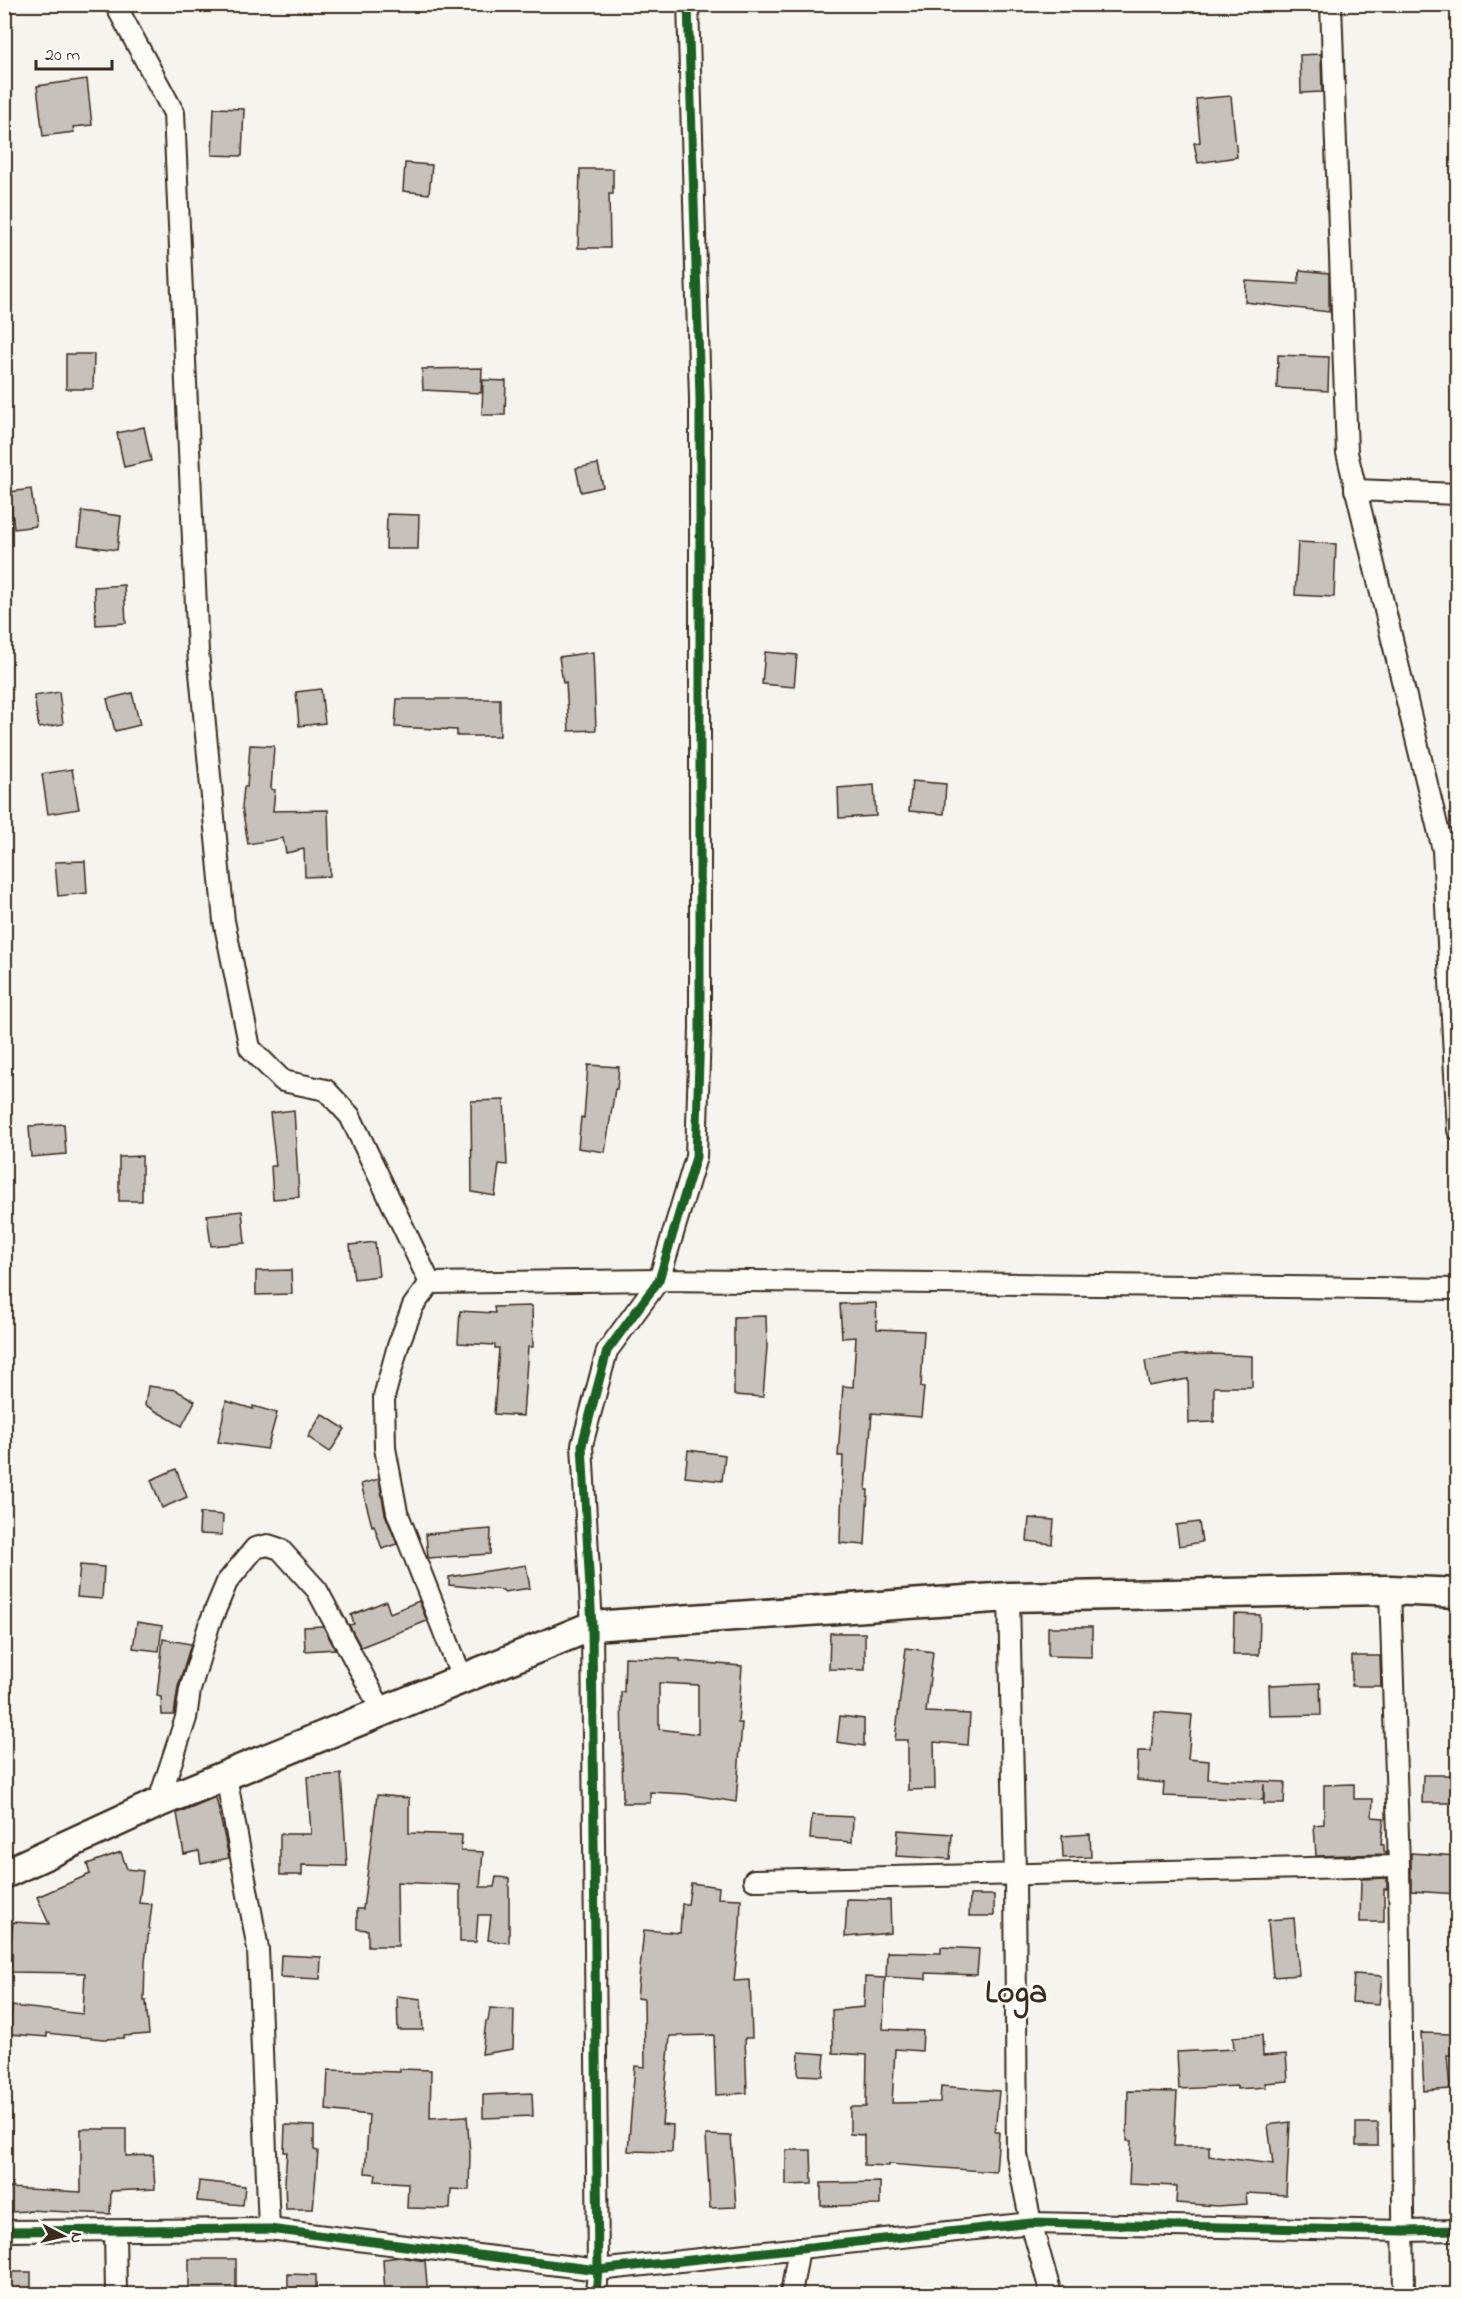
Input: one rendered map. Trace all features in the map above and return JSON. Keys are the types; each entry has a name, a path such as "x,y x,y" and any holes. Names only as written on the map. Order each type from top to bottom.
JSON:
{"main road":[{"path":"4,1874 158,1803 592,1626 1009,1597 1390,1590 1458,1593"}],"street":[{"path":"116,4 174,113 198,652 224,921 250,1048 283,1081 326,1090 350,1116 430,1283"},
{"path":"596,2295 598,2270 592,1626 582,1445 607,1351 659,1280 696,1157 700,1029 700,398 688,4"},
{"path":"1331,4 1347,453 1443,850 1454,1019 1458,1130"},
{"path":"1355,490 1458,494"},
{"path":"430,1283 659,1280 1458,1289"},
{"path":"430,1283 413,1306 398,1346 384,1397 386,1448 397,1512 462,1678"},
{"path":"158,1803 186,1718 190,1690 209,1625 227,1582 255,1548 268,1545 280,1550 317,1590 383,1713"},
{"path":"1390,1590 1399,1866 1404,2295"},
{"path":"1009,1597 1015,1874 1017,2155 1031,2223 1051,2295"},
{"path":"226,1776 258,1949 269,2229"},
{"path":"754,1880 1399,1866"},
{"path":"4,2231 269,2229 598,2270 1031,2223 1404,2231 1458,2230"},
{"path":"115,2230 116,2295"},
{"path":"791,2295 800,2248"}],"building":[{"path":"1321,54 1322,92 1301,93 1300,55"},
{"path":"87,79 92,125 73,127 74,132 43,136 37,86"},
{"path":"1231,96 1237,157 1198,163 1194,143 1200,142 1196,99"},
{"path":"214,108 244,109 242,156 212,155"},
{"path":"405,163 432,165 429,194 403,191"},
{"path":"580,169 613,169 613,194 609,194 610,248 578,248"},
{"path":"1300,270 1329,273 1329,312 1245,302 1246,281 1298,284"},
{"path":"66,354 94,354 93,389 66,389"},
{"path":"1278,355 1329,357 1328,391 1277,388"},
{"path":"482,368 481,393 423,390 422,369"},
{"path":"483,380 506,381 505,415 482,415"},
{"path":"144,427 151,461 124,467 117,433"},
{"path":"598,464 603,487 581,492 576,468"},
{"path":"31,489 36,526 14,529 10,492"},
{"path":"82,511 121,516 117,550 78,545"},
{"path":"387,514 419,515 418,549 386,549"},
{"path":"1298,542 1336,544 1334,597 1295,595"},
{"path":"124,585 126,623 96,625 94,587"},
{"path":"593,652 596,730 569,731 566,682 563,683 559,657"},
{"path":"765,652 797,655 794,687 762,684"},
{"path":"321,689 325,723 299,726 296,692"},
{"path":"59,692 63,724 39,728 34,696"},
{"path":"132,693 140,725 115,731 107,699"},
{"path":"397,699 500,699 500,736 457,736 457,730 395,727"},
{"path":"250,745 274,746 271,789 275,790 273,811 328,810 330,876 305,877 304,849 286,853 283,838 248,844 242,807 244,787 247,787"},
{"path":"72,769 79,809 48,814 42,774"},
{"path":"912,781 946,784 944,814 909,811"},
{"path":"874,785 876,816 839,818 838,788"},
{"path":"85,861 87,893 58,896 55,862"},
{"path":"588,1065 619,1067 605,1152 578,1148 581,1117 584,1118"},
{"path":"504,1100 507,1165 499,1164 495,1196 472,1192 471,1101"},
{"path":"294,1110 299,1197 273,1199 271,1166 276,1166 270,1113"},
{"path":"64,1124 66,1154 31,1157 29,1126"},
{"path":"142,1156 142,1201 119,1201 119,1157"},
{"path":"242,1211 245,1243 211,1246 207,1215"},
{"path":"375,1242 379,1276 354,1279 350,1245"},
{"path":"291,1270 292,1294 256,1295 256,1271"},
{"path":"876,1303 877,1329 924,1331 921,1387 924,1388 921,1417 872,1413 866,1490 868,1490 865,1545 840,1543 843,1456 838,1456 843,1386 853,1387 856,1337 842,1338 840,1304"},
{"path":"532,1306 533,1347 528,1347 523,1416 494,1414 499,1348 495,1348 495,1345 458,1343 460,1311 495,1313 494,1307"},
{"path":"766,1316 767,1347 763,1397 734,1395 734,1317"},
{"path":"1181,1355 1252,1356 1252,1387 1214,1387 1214,1422 1189,1423 1188,1379 1149,1386 1145,1361"},
{"path":"148,1386 176,1390 195,1401 182,1426 145,1405"},
{"path":"226,1401 277,1413 267,1449 218,1442"},
{"path":"322,1414 345,1429 330,1452 308,1437"},
{"path":"688,1450 725,1455 722,1481 685,1477"},
{"path":"176,1469 187,1497 162,1508 151,1480"},
{"path":"379,1479 385,1514 397,1544 382,1549 374,1525 372,1526 361,1484"},
{"path":"200,1513 223,1515 222,1535 199,1534"},
{"path":"1029,1518 1054,1520 1052,1544 1027,1541"},
{"path":"1199,1522 1202,1542 1179,1546 1176,1525"},
{"path":"491,1529 490,1554 428,1558 426,1534"},
{"path":"80,1565 104,1567 102,1599 77,1597"},
{"path":"526,1565 530,1588 504,1592 503,1590 449,1585 449,1577"},
{"path":"386,1601 390,1613 419,1601 427,1621 361,1647 349,1625 354,1624 351,1615"},
{"path":"1234,1614 1260,1615 1259,1655 1233,1655"},
{"path":"137,1622 162,1626 159,1651 133,1648"},
{"path":"323,1626 335,1649 305,1651 304,1627"},
{"path":"1048,1627 1092,1627 1092,1657 1048,1656"},
{"path":"830,1633 865,1633 865,1670 829,1669"},
{"path":"163,1639 191,1644 178,1687 174,1715 162,1715 161,1697 157,1696"},
{"path":"906,1648 933,1652 926,1712 970,1714 968,1745 934,1742 935,1789 908,1790 908,1740 895,1740"},
{"path":"1352,1656 1380,1656 1381,1686 1352,1686"},
{"path":"625,1657 680,1659 680,1661 742,1666 738,1723 742,1723 736,1802 686,1794 650,1792 650,1803 623,1803 621,1692 624,1692","holes":["659,1683 698,1685 698,1734 659,1729"]},
{"path":"1320,1683 1321,1715 1270,1716 1269,1685"},
{"path":"1155,1712 1192,1715 1188,1759 1209,1761 1208,1779 1285,1782 1284,1804 1264,1804 1264,1784 1263,1800 1163,1796 1164,1783 1137,1780 1138,1751 1151,1751"},
{"path":"840,1716 864,1719 864,1746 837,1742"},
{"path":"341,1774 347,1866 302,1865 302,1875 280,1875 280,1834 311,1834 307,1777"},
{"path":"1423,1775 1458,1775 1458,1803 1422,1803"},
{"path":"1354,1784 1354,1799 1373,1799 1372,1817 1384,1818 1381,1844 1384,1845 1384,1851 1387,1854 1316,1856 1314,1825 1324,1824 1324,1785"},
{"path":"377,1795 409,1798 409,1833 462,1835 461,1851 483,1852 480,1887 494,1887 496,1877 509,1878 509,1943 488,1940 491,1915 478,1915 476,1942 460,1942 460,1885 397,1882 398,1946 368,1946 368,1930 357,1929 357,1909 363,1909"},
{"path":"216,1797 229,1858 201,1864 199,1851 184,1854 177,1813"},
{"path":"812,1815 853,1817 852,1842 810,1839"},
{"path":"898,1830 952,1834 950,1859 896,1856"},
{"path":"1090,1834 1091,1857 1063,1858 1062,1836"},
{"path":"121,1852 127,1869 143,1871 139,1903 152,1904 145,1962 144,2001 146,2001 149,2034 103,2039 47,2033 47,2037 10,2034 12,2006 83,2014 85,1973 10,1972 13,1922 49,1924 37,1897 90,1874 87,1864"},
{"path":"1411,1853 1458,1856 1458,1894 1411,1891"},
{"path":"1387,1878 1387,1889 1384,1889 1384,1922 1360,1922 1361,1879"},
{"path":"691,1883 719,1887 718,1898 741,1899 734,1981 750,1980 752,2038 745,2038 747,2093 716,2095 714,2035 670,2036 662,2124 673,2125 672,2152 628,2151 635,2066 645,2067 644,1999 637,1998 644,1930 680,1933 682,1904 688,1904"},
{"path":"970,1895 994,1895 994,1916 969,1916"},
{"path":"847,1899 890,1900 891,1933 845,1937"},
{"path":"1294,1918 1299,1975 1273,1977 1268,1920"},
{"path":"941,1947 979,1949 977,1975 926,1973 926,1979 886,1977 887,1952 941,1953"},
{"path":"281,1955 321,1957 320,1979 280,1977"},
{"path":"1354,1974 1382,1976 1379,2004 1352,2002"},
{"path":"865,1977 885,1978 883,2029 923,2031 922,2051 895,2049 892,2103 940,2102 941,2086 999,2091 995,2132 999,2132 996,2172 889,2164 889,2166 864,2165 864,2135 850,2134 850,2107 866,2107 867,2055 833,2053 832,2010 864,2007"},
{"path":"397,1996 421,1999 423,2030 398,2030"},
{"path":"490,2008 514,2010 513,2049 482,2054"},
{"path":"1421,2033 1452,2034 1451,2055 1447,2055 1450,2089 1424,2091"},
{"path":"1262,2035 1263,2056 1286,2054 1288,2081 1265,2083 1266,2087 1179,2089 1177,2052 1234,2049 1233,2037"},
{"path":"799,2052 825,2054 823,2076 798,2075"},
{"path":"400,2069 431,2070 430,2118 467,2116 470,2154 469,2190 451,2189 450,2209 407,2208 408,2183 375,2181 376,2174 365,2173 369,2115 326,2110 328,2070 400,2072"},
{"path":"1128,2091 1177,2092 1174,2146 1209,2146 1209,2156 1273,2164 1268,2125 1290,2122 1286,2195 1246,2193 1247,2204 1217,2206 1176,2203 1177,2186 1129,2184 1131,2141 1127,2141"},
{"path":"532,2093 533,2116 483,2118 483,2095"},
{"path":"1356,2123 1378,2123 1378,2146 1356,2146"},
{"path":"285,2125 314,2126 314,2150 318,2151 313,2209 286,2209"},
{"path":"81,2129 126,2129 126,2156 153,2155 155,2189 111,2191 110,2214 28,2210 9,2212 8,2188 81,2192"},
{"path":"706,2135 731,2136 736,2207 710,2208"},
{"path":"786,2150 811,2150 812,2184 786,2185"},
{"path":"199,2181 245,2186 243,2205 197,2201"},
{"path":"880,2182 880,2205 821,2206 821,2183"},
{"path":"400,2257 425,2261 428,2295 385,2295 383,2259"},
{"path":"189,2259 236,2259 236,2295 189,2295"},
{"path":"4,2272 31,2272 31,2295 4,2295"},
{"path":"288,2274 316,2275 316,2295 288,2295"}],"cycle path":[{"path":"596,2294 598,2270 592,1626 582,1445 607,1351 659,1280 696,1157 700,1029 700,398 688,4"},
{"path":"4,2231 269,2229 598,2270 1031,2223 1404,2231 1458,2230"}],"district":[{"name":"Loga","path":"1016,1990"}]}
